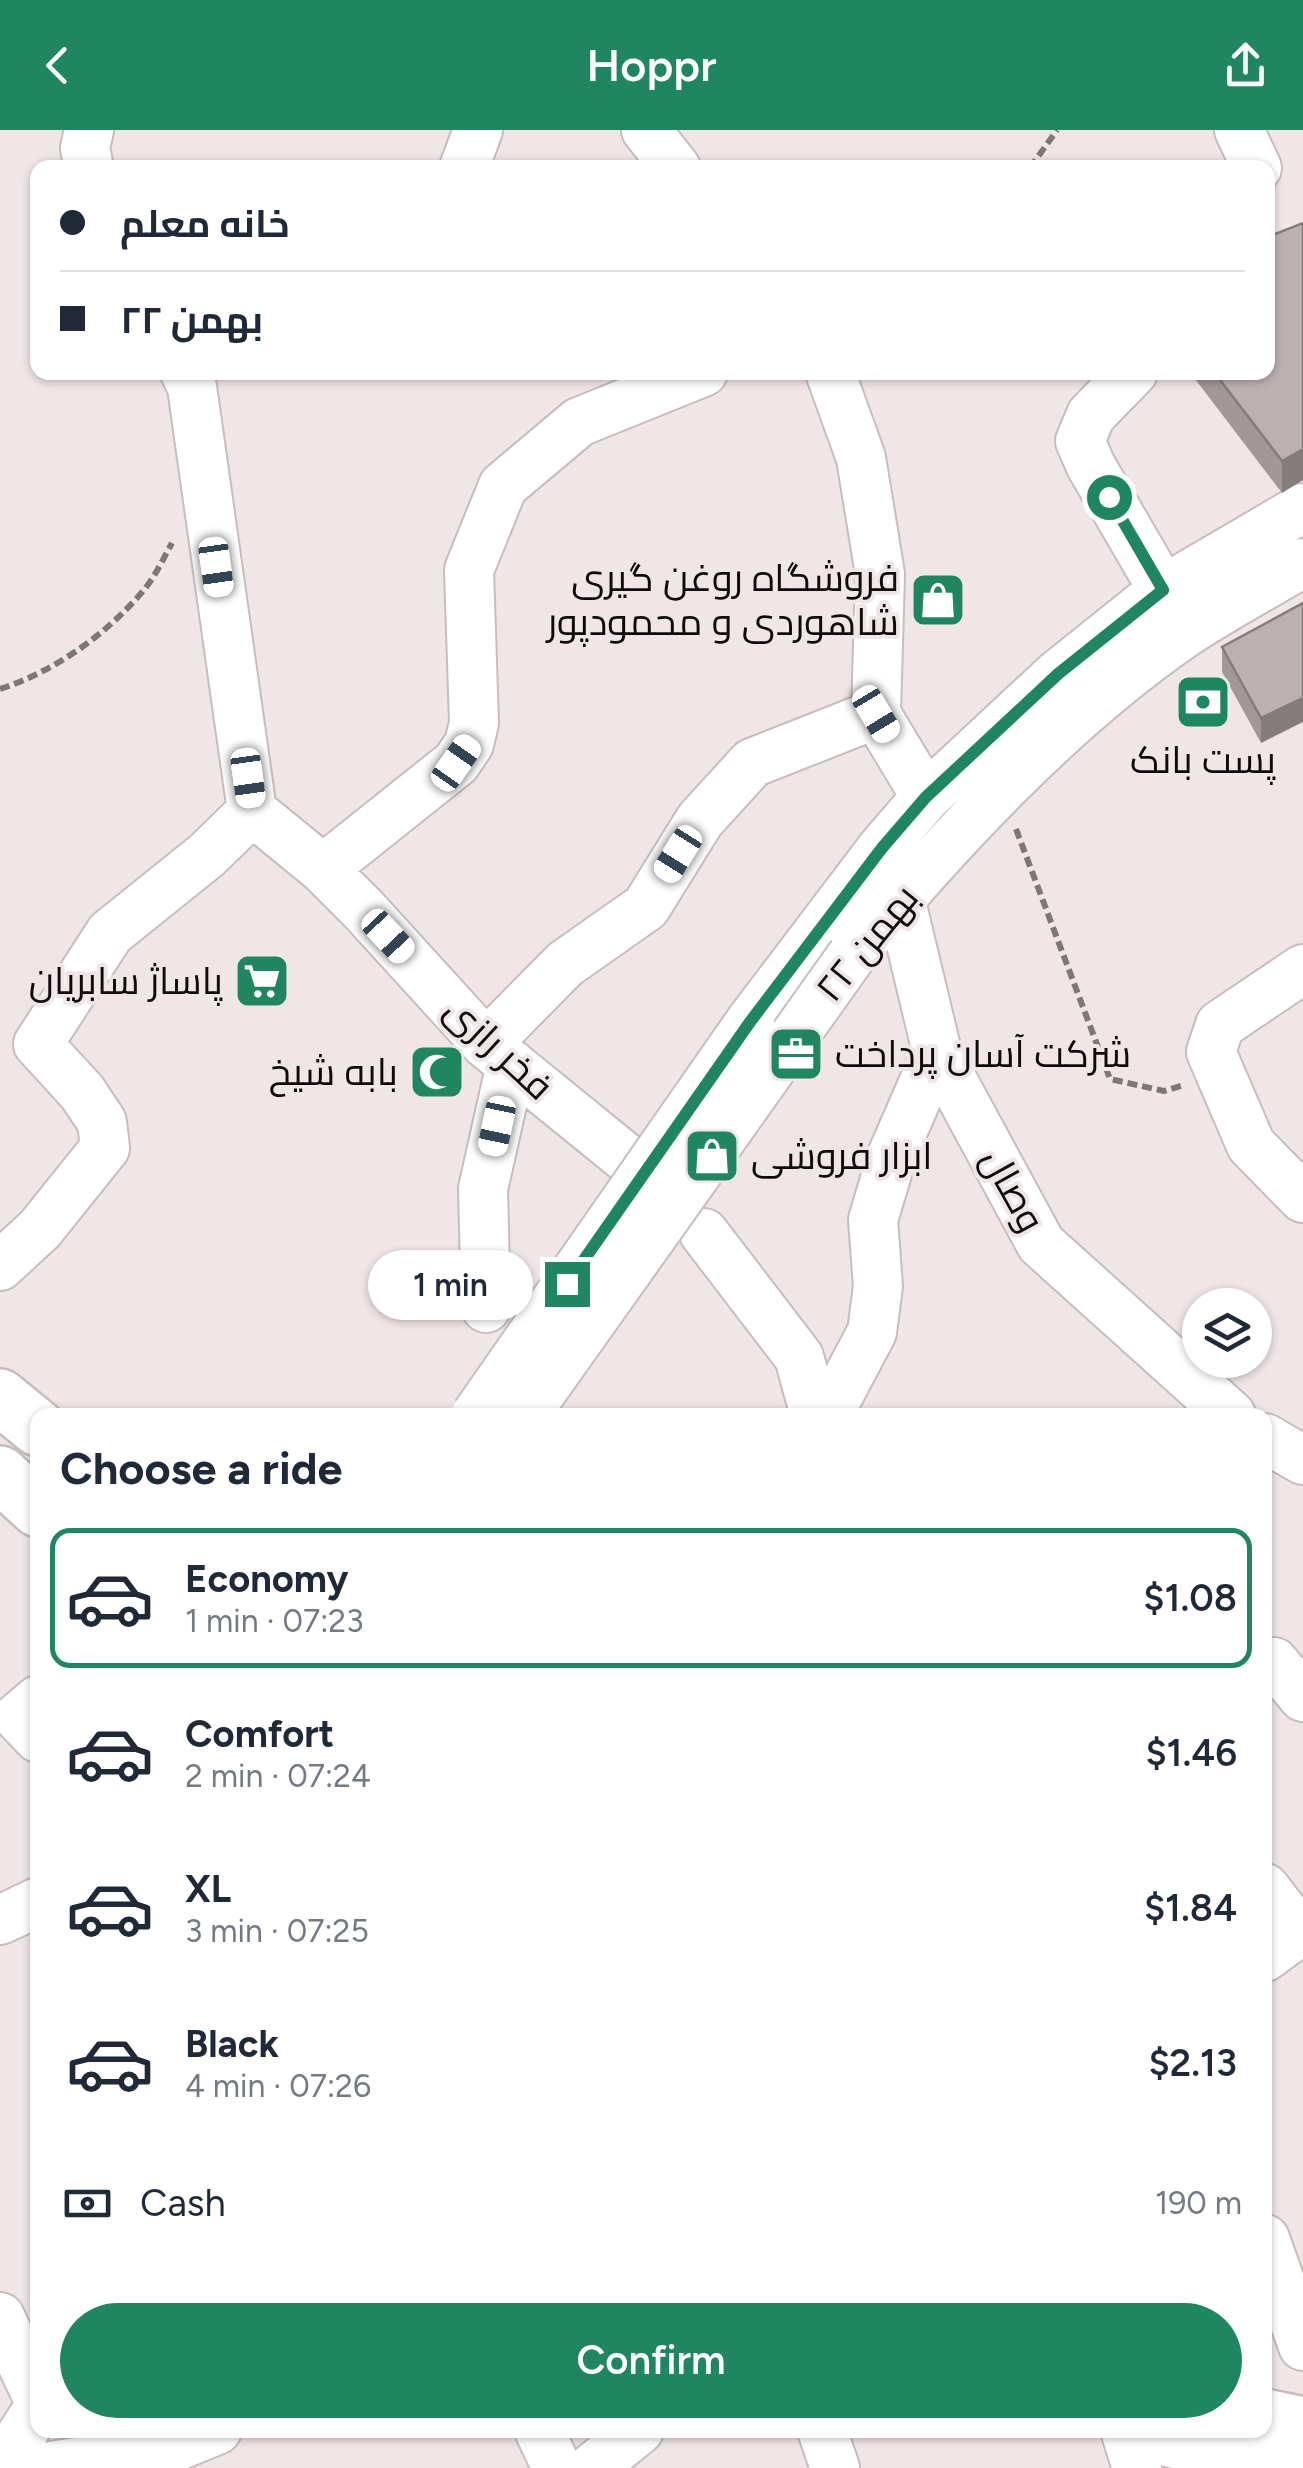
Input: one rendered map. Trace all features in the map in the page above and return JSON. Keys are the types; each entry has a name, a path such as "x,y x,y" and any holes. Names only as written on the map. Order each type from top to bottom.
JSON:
{"main road":[{"path":"0,1397 30,1421"},
{"path":"0,1474 30,1501"},
{"path":"1272,2418 1303,2425"},
{"path":"1143,2441 1295,2468"}],"street":[{"path":"87,160 85,148 89,130"},
{"path":"467,160 478,130"},
{"path":"646,130 670,160"},
{"path":"1238,130 1253,160"},
{"path":"0,1266 40,1229 105,1148 102,1122 82,1092 19,1044 110,933 207,855 252,811 195,380"},
{"path":"323,870 456,763 469,744 474,723 469,570 503,486 580,422 682,380"},
{"path":"833,380 860,458 880,574 876,714 926,797"},
{"path":"1125,380 1091,415 1080,441 1163,590"},
{"name":"۲۲ بهمن","path":"481,1408 750,1022 882,848 926,797 1058,674 1163,590 1303,508"},
{"name":"۲۲ بهمن","path":"530,1408 852,956 900,898 1067,727 1185,634 1303,563"},
{"path":"486,1308 484,1189 498,1054 565,964 646,906 700,820 752,763 876,714"},
{"name":"فخر رازی","path":"252,811 363,908 498,1054 641,1170"},
{"name":"وصال","path":"900,898 938,1052 1041,1244 1223,1408"},
{"path":"1303,970 1220,1025 1211,1052 1252,1145 1303,1198"},
{"path":"832,1408 872,1332 878,1286 873,1220 893,1153 938,1052"},
{"path":"704,1234 799,1357 813,1408"},
{"path":"1272,1442 1303,1460"},
{"path":"30,1706 18,1716 30,1729"},
{"path":"1272,1903 1289,1940"},
{"path":"0,1920 30,1906"},
{"path":"1282,2269 1303,2346"},
{"path":"0,2317 30,2381"},
{"path":"0,2468 30,2421"},
{"path":"38,2468 174,2447 197,2438"},
{"path":"543,2438 556,2468"},
{"path":"592,2468 629,2438"},
{"path":"825,2438 835,2468"}],"path":[{"path":"1036,160 1057,130"},
{"path":"0,689 76,652 109,626 145,589 173,542"},
{"path":"1002,791 1110,1079 1164,1091 1218,1075"}],"building":[{"path":"1303,223 1303,449 1282,461 1220,380 1275,380 1275,234"},
{"path":"1303,603 1303,698 1261,718 1222,647"}],"place":[{"name":"فروشگاه روغن گیری شاهوردی و محمودپور","path":"938,600"},
{"name":"پست بانک","path":"1203,702"},
{"name":"پاساژ سابریان","path":"262,981"},
{"name":"شرکت آسان پرداخت","path":"796,1054"},
{"name":"بابه شیخ","path":"437,1072"},
{"name":"ابزار فروشی","path":"712,1156"}],"route":[{"path":"567,1284 750,1022 882,848 926,797 1058,674 1163,590 1109,497"}]}
